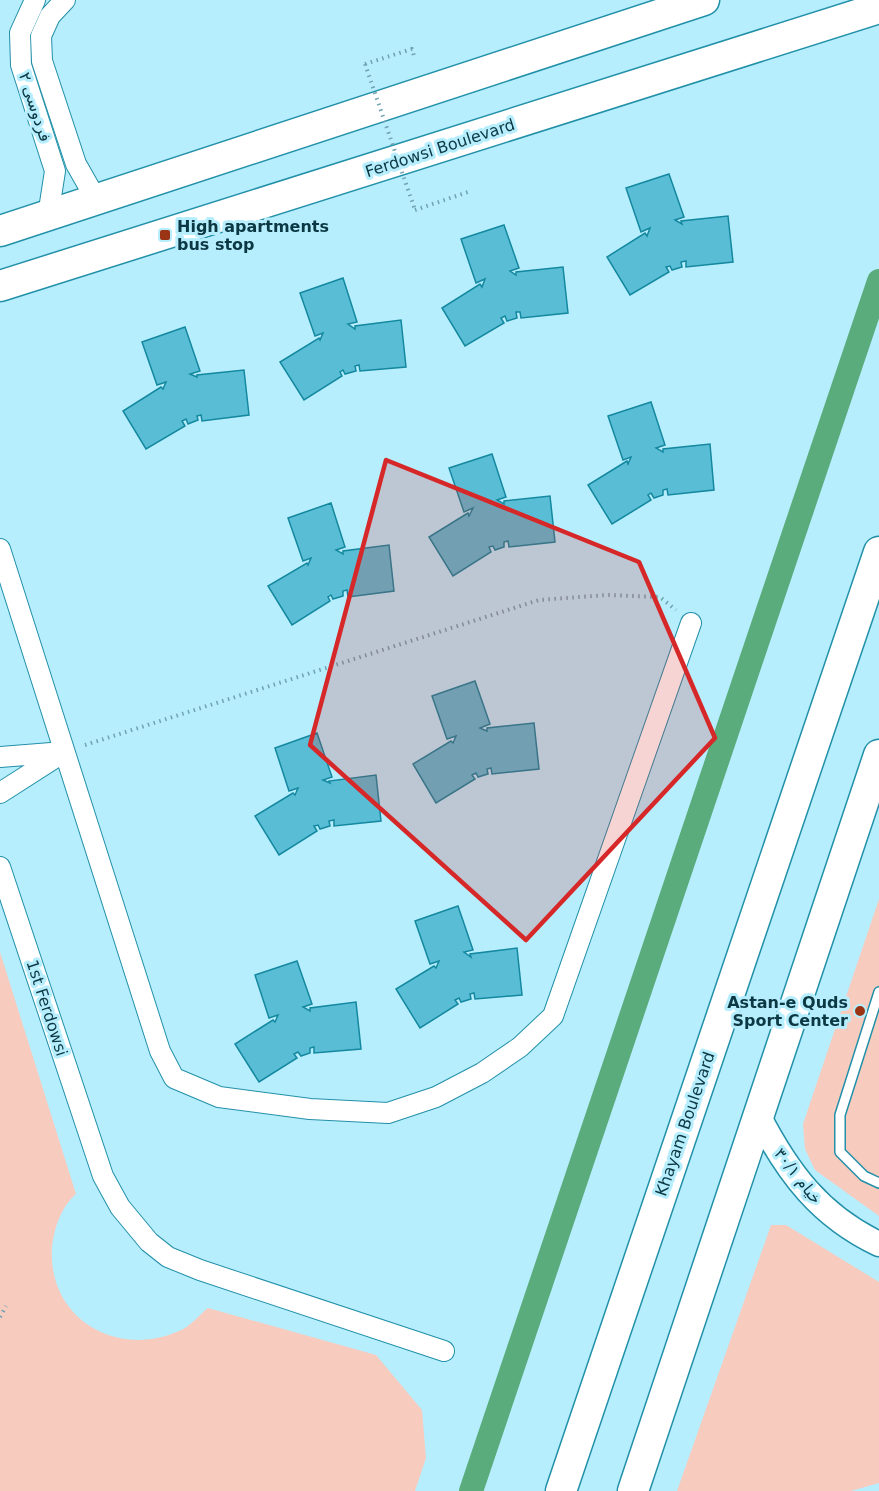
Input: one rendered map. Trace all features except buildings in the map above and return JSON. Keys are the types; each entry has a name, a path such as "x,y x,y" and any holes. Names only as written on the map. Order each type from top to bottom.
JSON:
{"main road":[{"path":"0,231 704,0"},
{"name":"Ferdowsi Boulevard","path":"0,286 879,8"},
{"name":"Khayam Boulevard","path":"561,1491 879,552"},
{"path":"633,1491 879,755"}],"street":[{"name":"فردوسی ۲","path":"36,0 20,33 21,65 56,171 48,216"},
{"name":"فردوسی ۲","path":"65,0 50,16 41,36 42,61 76,164 97,201"},
{"path":"0,549 160,1051 174,1078 219,1096 310,1109 388,1113 436,1097 482,1073 520,1047 553,1016 691,623"},
{"path":"0,757 64,752"},
{"path":"0,793 64,752"},
{"name":"1st Ferdowsi","path":"0,867 103,1176 120,1207 149,1242 168,1257 200,1270 444,1351"},
{"name":"خیام ۳۰/۱","path":"759,1117 779,1157 814,1201 862,1236 879,1244"}],"lane":[{"path":"878,998 840,1115 840,1152 864,1176 879,1183"}],"path":[{"path":"414,56 412,50 365,64 415,210 468,192 466,188"},
{"path":"64,752 539,600 607,595 660,597 691,623"},
{"path":"0,1317 6,1306"}],"highlighted area":[{"path":"386,460 639,562 715,738 526,940 310,745"}],"shaded area":[{"name":"Astan-e Quds Sport Center","path":"879,899 879,1216 815,1170 805,1149 803,1124"},
{"path":"0,952 76,1194 66,1205 59,1218 52,1247 53,1272 61,1294 73,1312 90,1326 110,1335 132,1340 155,1338 179,1331 191,1324 208,1308 376,1355 422,1410 426,1458 415,1491 0,1491"},
{"path":"771,1225 786,1225 879,1282 879,1483 851,1491 677,1491"}],"waterway":[{"path":"471,1491 879,281"}],"place":[{"name":"High apartments bus stop","path":"165,235"},
{"name":"Astan-e Quds Sport Center","path":"860,1011"}]}
